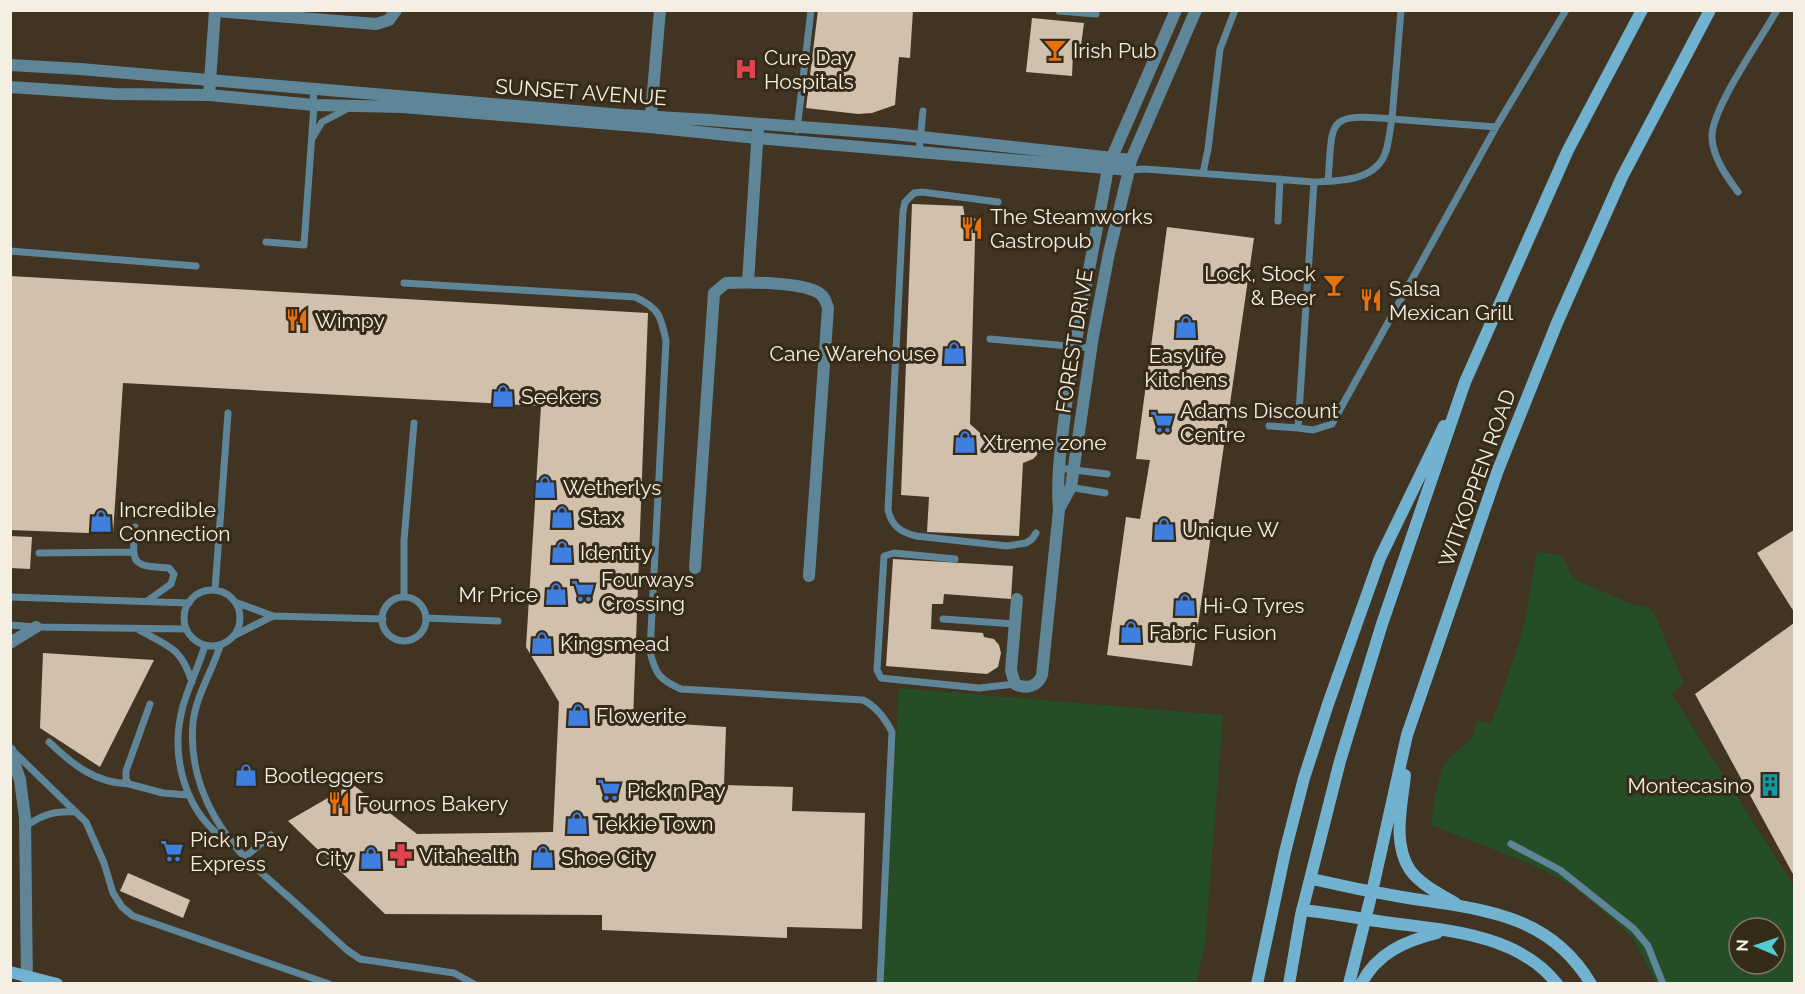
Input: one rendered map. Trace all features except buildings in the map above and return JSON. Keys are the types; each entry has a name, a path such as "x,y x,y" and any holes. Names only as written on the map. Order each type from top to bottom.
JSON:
{"main road":[{"name":"WITKOPPEN ROAD","path":"1289,984 1302,910 1312,879 1340,761 1382,624 1465,382 1568,150 1642,10"},
{"name":"WITKOPPEN ROAD","path":"1349,984 1407,735 1497,470 1557,323 1622,177 1710,10"},
{"path":"1257,984 1285,852 1328,704 1380,558 1465,382"},
{"path":"1407,735 1408,747 1399,828 1405,859 1411,872 1425,884 1460,906"},
{"path":"1312,879 1513,917 1543,933 1573,958 1591,984"},
{"path":"1302,910 1444,931 1506,946 1532,960 1557,984"},
{"path":"1360,984 1388,951 1402,943 1444,931"},
{"path":"10,972 27,979 57,984"}],"street":[{"path":"211,10 376,24 389,20 396,10"},
{"path":"650,122 660,10"},
{"name":"FOREST DRIVE","path":"1015,684 1019,687 1035,685 1042,675 1059,510 1057,487 1074,346 1109,163 1176,10"},
{"name":"FOREST DRIVE","path":"1059,510 1071,488 1090,348 1130,165 1196,10"},
{"path":"209,95 216,11"},
{"name":"SUNSET AVENUE","path":"10,65 211,80 650,122 757,138 919,152 1109,163"},
{"name":"SUNSET AVENUE","path":"10,87 115,94 209,95 314,105 402,107 650,122 758,124 920,138 1130,165"},
{"path":"10,96 26,88"},
{"path":"748,282 758,124"},
{"path":"695,568 714,293 726,283 748,282 807,287 820,293 828,308 809,576"},
{"path":"1015,684 1011,670 1017,599"},
{"path":"10,643 36,627"},
{"path":"10,749 20,780 26,826 27,979"}],"lane":[{"path":"795,141 811,10"},
{"path":"1203,173 1220,49 1235,10"},
{"path":"1392,118 1401,10"},
{"path":"1269,426 1313,430 1332,424 1496,127 1566,10"},
{"path":"1738,192 1724,172 1715,150 1712,139 1713,128 1730,90 1777,10"},
{"path":"1059,11 1096,14"},
{"path":"266,242 304,245 314,105 313,90"},
{"path":"311,140 322,122 332,115 355,106"},
{"path":"919,152 923,111"},
{"path":"1328,181 1332,132 1336,123 1351,116 1496,127"},
{"name":"SUNSET AVENUE","path":"1130,165 1145,169 1314,182 1353,178 1373,171 1379,166 1386,152 1392,118"},
{"path":"1278,221 1280,179"},
{"path":"1298,428 1314,182"},
{"path":"998,201 922,192 914,193 905,202 888,510 894,526 904,533 916,536 1007,546 1026,543 1036,533"},
{"path":"10,251 196,266"},
{"path":"404,283 635,297 648,303 658,312 666,341 650,651 653,664 657,674 665,682 681,689 863,700 872,705 886,720 892,732 880,984"},
{"path":"990,339 1090,348"},
{"path":"215,590 228,413"},
{"path":"404,597 404,541 414,423"},
{"path":"1059,468 1107,474"},
{"path":"1057,487 1105,493"},
{"path":"135,527 133,552 139,563 144,567 169,568 174,574 171,584 147,601"},
{"path":"39,554 133,552"},
{"path":"955,559 894,553 884,556 878,675 881,678 979,688 1015,684"},
{"path":"273,616 235,635 228,642 219,646 196,642 186,629 184,616 189,603 196,595 215,590 223,592 235,602 273,616 383,619"},
{"path":"10,597 189,603"},
{"path":"404,597 411,598 422,606 426,618 418,636 405,641 398,640 387,632 383,619 384,612 391,601 404,597"},
{"path":"235,602 240,618 235,635"},
{"path":"426,618 498,621"},
{"path":"943,620 1015,624"},
{"path":"10,625 138,630 186,629"},
{"path":"138,630 166,643 180,654 188,667 192,682"},
{"path":"205,645 183,707 180,728 182,775 188,795 199,815 218,835 234,845"},
{"path":"219,646 203,684 193,721 192,745 194,761 212,814 234,845 360,959 454,973 474,984"},
{"path":"129,784 126,771 150,704"},
{"path":"49,742 69,760 96,777 163,794 188,795"},
{"path":"10,749 86,822 104,863 113,892 122,907 133,916 329,984"},
{"path":"26,826 49,813 76,812"},
{"path":"245,857 271,835"},
{"path":"1511,844 1560,870 1634,929 1648,946 1663,984"}],"green space":[{"path":"1537,552 1562,555 1571,574 1578,581 1632,604 1649,608 1654,612 1684,684 1671,693 1794,886 1794,983 1656,983 1633,938 1571,885 1531,864 1431,825 1436,791 1444,764 1473,736 1477,720 1491,724 1519,644"},
{"path":"899,688 1223,715 1205,945 1196,983 882,984"}],"place":[{"name":"Irish Pub","path":"1055,50"},
{"name":"Cure Day Hospitals","path":"746,69"},
{"name":"The Steamworks Gastropub","path":"972,228"},
{"name":"Lock, Stock & Beer","path":"1334,285"},
{"name":"Salsa Mexican Grill","path":"1371,300"},
{"name":"Wimpy","path":"297,320"},
{"name":"Easylife Kitchens","path":"1186,327"},
{"name":"Cane Warehouse","path":"954,353"},
{"name":"Seekers","path":"503,396"},
{"name":"Adams Discount Centre","path":"1162,422"},
{"name":"Xtreme zone","path":"965,442"},
{"name":"Wetherlys","path":"545,487"},
{"name":"Stax","path":"562,517"},
{"name":"Incredible Connection","path":"101,521"},
{"name":"Unique W","path":"1164,529"},
{"name":"Identity","path":"562,552"},
{"name":"Fourways Crossing","path":"583,591"},
{"name":"Mr Price","path":"556,594"},
{"name":"Hi-Q Tyres","path":"1185,605"},
{"name":"Fabric Fusion","path":"1131,632"},
{"name":"Kingsmead","path":"542,643"},
{"name":"Flowerite","path":"578,715"},
{"name":"Bootleggers","path":"246,775"},
{"name":"Montecasino","path":"1770,785"},
{"name":"Pick n Pay","path":"609,790"},
{"name":"Fournos Bakery","path":"339,803"},
{"name":"Tekkie Town","path":"577,823"},
{"name":"Pick n Pay Express","path":"172,851"},
{"name":"Vitahealth","path":"401,855"},
{"name":"Shoe City","path":"543,857"},
{"name":"City","path":"371,858"}]}
